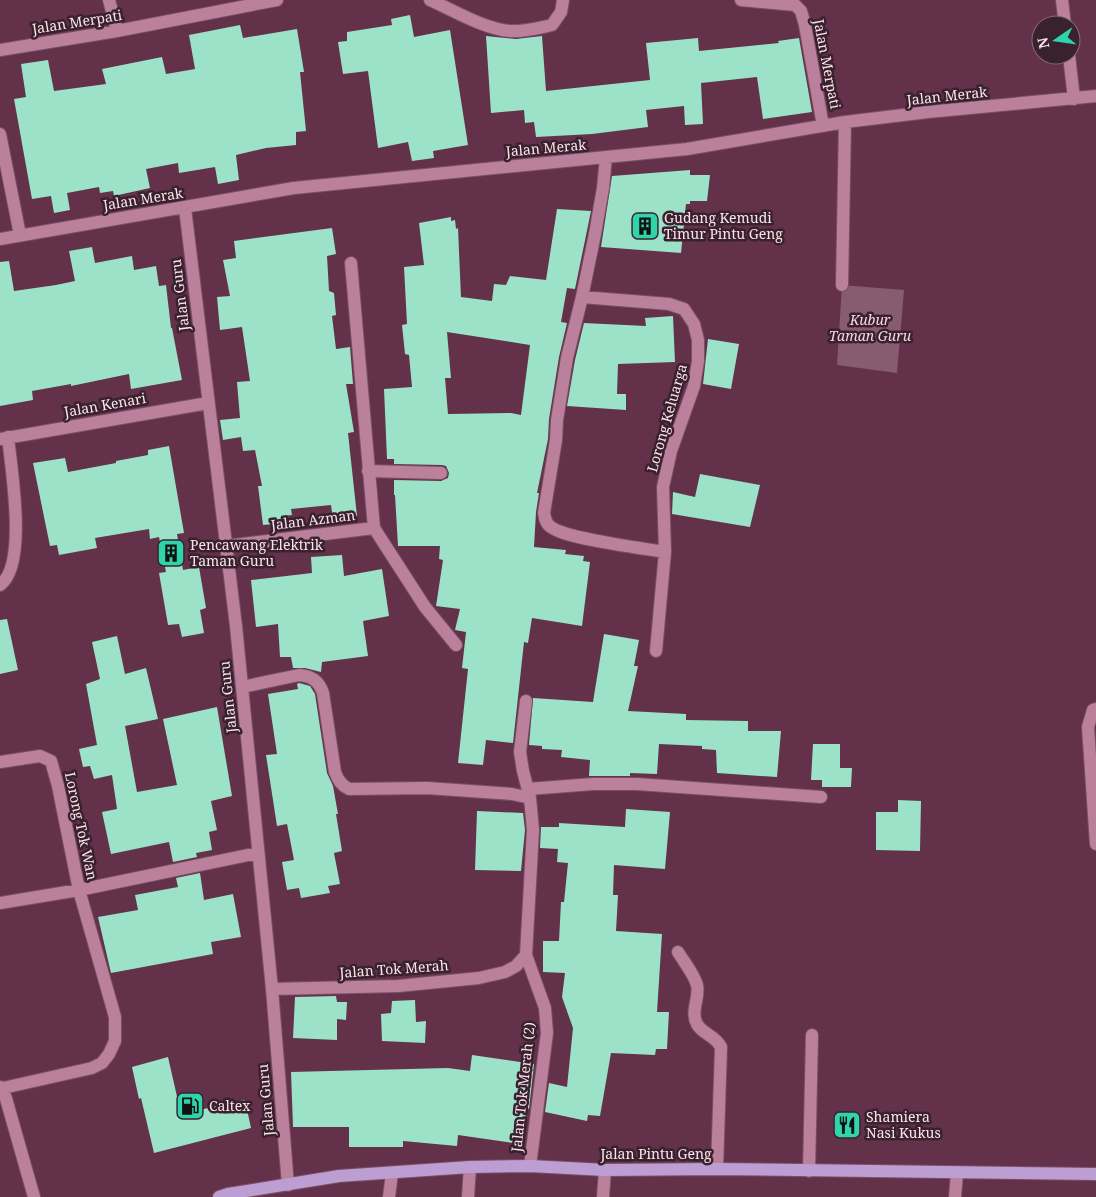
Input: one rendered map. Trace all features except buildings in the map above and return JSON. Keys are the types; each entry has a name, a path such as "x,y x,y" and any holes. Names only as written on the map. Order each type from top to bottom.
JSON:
{"main road":[{"name":"Jalan Pintu Geng","path":"219,1197 339,1176 470,1167 530,1166 605,1170 717,1169 1096,1174"}],"street":[{"path":"109,0 117,31"},
{"name":"Jalan Merpati","path":"0,50 117,31 277,0"},
{"path":"435,1 475,21 508,31 533,30 552,25 561,12 563,0"},
{"name":"Jalan Merpati","path":"741,0 795,5 801,11 823,126"},
{"path":"1062,0 1064,15"},
{"path":"1070,65 1074,99"},
{"name":"Jalan Merak","path":"0,239 294,188 687,149 845,122 1096,96"},
{"path":"842,285 845,122"},
{"path":"0,134 20,236"},
{"path":"606,157 600,206 582,297 565,367 556,440 545,504 546,520 550,526 567,534 665,552"},
{"name":"Jalan Guru","path":"185,208 242,687 272,990 288,1185"},
{"path":"351,263 374,528 425,607 456,645"},
{"name":"Lorong Keluarga","path":"582,297 669,304 684,309 694,324 698,340 698,361 694,386 671,451 663,487 665,552 656,651"},
{"name":"Jalan Kenari","path":"0,584 6,580 12,569 16,548 14,495 4,438 208,403"},
{"path":"368,471 441,472"},
{"name":"Jalan Azman","path":"226,546 374,528"},
{"path":"242,687 299,675 314,679 320,685 323,693 335,772 338,779 349,789 427,788 512,794 593,784 637,784 821,797"},
{"path":"526,701 520,752 529,793 533,830 526,955"},
{"path":"1096,709 1093,710 1088,727 1096,844"},
{"name":"Lorong Tok Wan","path":"0,762 40,756 51,762 58,786 79,890"},
{"name":"Lorong Tok Wan","path":"0,903 79,890 258,853"},
{"path":"34,1197 1,1088 92,1068 102,1063 115,1041 115,1017 79,890"},
{"path":"678,952 696,984 694,1010 697,1025 713,1036 721,1047 717,1169"},
{"name":"Jalan Tok Merah","path":"272,990 398,986 479,978 504,972 516,966 526,955"},
{"name":"Jalan Tok Merah (2)","path":"526,955 545,1008 547,1033 530,1166"},
{"path":"809,1171 812,1035"},
{"path":"468,1197 470,1167"},
{"path":"603,1197 605,1170"},
{"path":"389,1197 392,1173"},
{"path":"955,1197 957,1173"}],"green space":[{"name":"Kubur Taman Guru","path":"842,285 904,290 897,373 837,365"}],"place":[{"name":"Gudang Kemudi Timur Pintu Geng","path":"645,226"},
{"name":"Pencawang Elektrik Taman Guru","path":"171,553"},
{"name":"Caltex","path":"190,1106"},
{"name":"Shamiera Nasi Kukus","path":"847,1125"}]}
